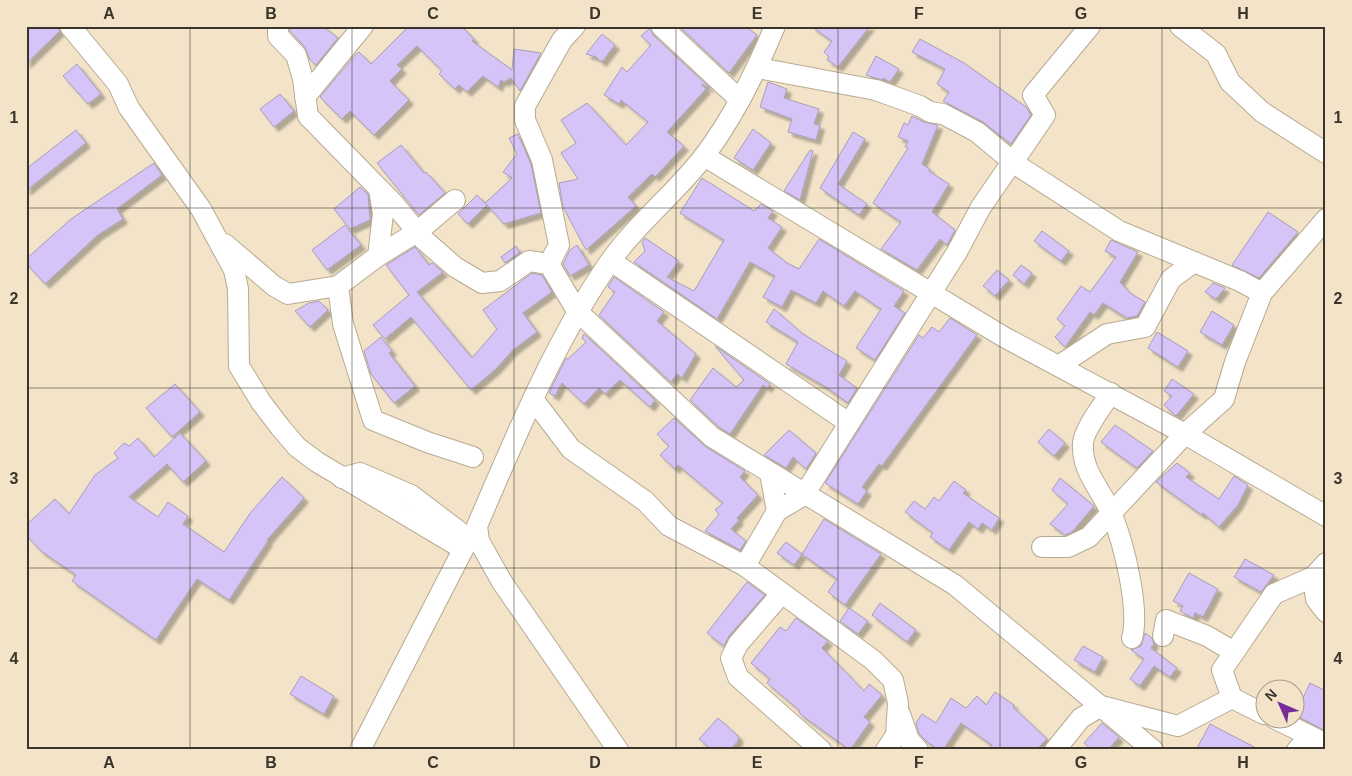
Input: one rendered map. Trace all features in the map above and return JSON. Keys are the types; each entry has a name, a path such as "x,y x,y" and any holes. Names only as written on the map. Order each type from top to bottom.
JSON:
{"street":[{"path":"70,26 118,84 129,108 201,209 234,270 238,289 240,366 260,402 297,447 342,478 478,541 502,582 618,750"},
{"path":"305,97 363,26"},
{"path":"549,264 559,245 542,160 525,120 525,106 562,40 575,26"},
{"path":"661,26 740,100"},
{"path":"360,750 469,538 533,399 577,311 611,261 643,221 704,156 758,68 775,26"},
{"path":"758,68 876,90 920,106 930,112 943,114 977,132 1013,162 1045,115 1033,95 1090,26"},
{"path":"1180,26 1216,54 1230,82 1262,112 1326,152"},
{"path":"274,30 296,54 308,116 379,188 417,232 455,268 482,283 500,281 529,261 549,264"},
{"path":"704,156 1004,337 1060,365 1185,434 1326,516"},
{"path":"745,566 777,511 804,495 931,293 981,207 1012,162 1119,231 1262,293"},
{"path":"378,256 384,214 379,188"},
{"path":"215,236 274,286 288,294 338,286 378,256 417,232 455,200"},
{"path":"1042,547 1068,547 1089,537 1112,514 1159,460 1224,398 1235,362 1262,293 1326,219"},
{"path":"611,261 849,423"},
{"path":"1060,365 1107,334 1145,327 1170,279 1194,262"},
{"path":"549,264 577,311 712,437 804,495 955,585 1153,750"},
{"path":"338,286 343,324 373,420 427,442 473,456"},
{"path":"1111,393 1083,440 1083,461 1112,514 1131,585 1136,624 1132,638"},
{"path":"533,399 570,449 646,502 669,526 745,566 873,660 893,680 898,707 910,740 918,750"},
{"path":"770,473 777,511"},
{"path":"1319,570 1316,599 1326,612"},
{"path":"1254,709 1232,698 1222,670 1274,594 1319,570"},
{"path":"782,593 738,644 731,658 738,676 822,750"},
{"path":"1163,636 1166,620 1207,636 1234,652"},
{"path":"1055,750 1081,718 1102,706 1178,726 1232,698"},
{"path":"886,750 896,735 898,707"},
{"path":"1289,728 1311,743"}],"building":[{"path":"26,26 58,26 60,31 26,64"},
{"path":"290,26 323,26 338,38 316,65 310,60 305,47 290,31"},
{"path":"409,26 461,26 474,39 472,41 512,70 514,49 541,53 520,91 511,78 504,82 501,80 498,87 483,76 467,92 459,85 455,89 439,74 442,71 417,46 397,65 402,69 390,81 409,100 374,135 350,111 342,119 320,97 356,54 359,52 371,64"},
{"path":"679,26 745,26 757,35 729,73"},
{"path":"811,26 870,26 838,67 827,60 829,57 824,52 832,41"},
{"path":"650,28 653,35 710,88 701,84 706,89 667,132 684,146 655,177 652,174 628,197 636,206 586,250 563,207 559,183 578,179 561,153 576,143 561,120 587,103 626,145 648,122 621,100 619,104 604,95 622,67 627,72 651,45 641,36"},
{"path":"602,34 615,45 602,62 596,57 586,54"},
{"path":"920,39 964,63 1026,107 1031,115 1011,144 983,122 943,101 949,92 937,84 945,69 912,52"},
{"path":"876,56 899,69 890,82 883,78 882,80 866,75"},
{"path":"77,64 101,94 88,104 63,76"},
{"path":"768,82 787,89 784,98 819,109 814,124 820,125 816,140 788,132 792,119 760,107"},
{"path":"280,94 294,111 274,127 260,109"},
{"path":"912,116 924,122 938,125 922,164 949,184 932,212 955,230 947,245 940,239 917,270 881,249 901,222 873,203 908,148 905,147 908,141 898,137 904,123 908,125"},
{"path":"753,129 771,143 753,170 734,158"},
{"path":"76,130 86,143 26,191 26,169"},
{"path":"853,132 865,139 838,184 867,204 859,215 820,188"},
{"path":"518,134 531,164 541,213 504,224 485,203 512,178 503,172 517,154 509,138"},
{"path":"401,145 424,173 426,172 445,193 419,215 377,163"},
{"path":"810,150 813,151 800,200 784,191"},
{"path":"154,163 162,175 117,209 123,219 98,235 45,284 26,263 26,259 71,219"},
{"path":"702,178 754,211 761,204 773,211 768,218 782,227 768,248 787,263 799,269 819,239 904,291 894,306 905,313 875,360 856,348 881,309 855,291 844,306 823,291 816,303 791,290 782,307 763,297 775,276 750,262 717,319 634,262 645,251 642,242 645,238 679,261 667,277 694,291 724,240 680,213"},
{"path":"360,187 368,194 370,220 350,229 334,209"},
{"path":"477,195 487,205 468,224 458,214"},
{"path":"1268,212 1298,232 1259,278 1232,265"},
{"path":"345,225 361,245 327,270 312,250"},
{"path":"1042,231 1069,251 1061,261 1034,241"},
{"path":"1111,240 1138,252 1120,282 1130,293 1145,302 1137,316 1127,318 1103,303 1094,315 1090,312 1065,347 1055,337 1065,326 1057,319 1081,286 1090,292 1116,257 1105,251"},
{"path":"577,245 589,265 570,276 563,264 570,250"},
{"path":"516,246 520,252 505,263 501,257"},
{"path":"415,247 429,265 432,263 443,272 417,292 472,358 497,329 483,310 532,273 542,275 552,292 523,313 537,332 513,350 496,369 471,390 411,317 385,339 373,325 409,295 386,265"},
{"path":"1021,265 1032,273 1024,284 1013,275"},
{"path":"997,270 1009,280 995,296 983,286"},
{"path":"614,277 664,312 657,321 696,354 682,378 677,374 671,382 599,315 615,292 608,287"},
{"path":"1213,283 1225,288 1216,299 1205,292"},
{"path":"319,301 328,310 310,327 295,311 309,303"},
{"path":"774,309 803,334 847,361 839,375 857,388 848,403 826,387 786,364 798,342 766,322"},
{"path":"1212,311 1234,325 1222,345 1200,332"},
{"path":"950,318 977,335 882,466 879,464 862,487 867,491 858,504 825,483 919,335 923,338 932,327 939,332"},
{"path":"1157,332 1188,351 1178,367 1148,348"},
{"path":"584,334 655,400 650,407 620,380 605,394 599,388 584,404 562,383 555,396 549,393 566,358 568,359 586,342 582,338"},
{"path":"381,337 392,351 389,353 415,386 394,403 371,374 364,351"},
{"path":"715,346 770,384 767,388 763,385 730,434 719,427 690,400 713,368 736,387 744,380"},
{"path":"1172,379 1194,394 1176,416 1164,405 1172,396 1164,391"},
{"path":"175,384 200,412 172,437 146,408"},
{"path":"674,418 706,447 745,471 740,477 758,495 737,518 739,520 731,529 746,541 740,550 705,531 719,514 715,510 723,503 678,465 675,469 660,455 669,446 657,434"},
{"path":"1115,425 1153,451 1137,468 1101,442"},
{"path":"1049,429 1065,443 1054,456 1038,442"},
{"path":"789,430 816,453 806,469 793,457 786,468 764,455"},
{"path":"180,433 206,461 183,482 167,464 129,497 158,517 168,502 188,516 183,524 224,552 251,512 282,477 304,498 267,540 229,600 197,579 156,640 72,581 76,575 41,551 26,535 26,525 55,499 69,514 95,475 118,458 114,453 124,443 129,446 138,438 154,457"},
{"path":"1177,463 1190,473 1186,477 1219,499 1234,476 1248,485 1238,505 1219,527 1203,513 1202,515 1156,482"},
{"path":"1060,478 1094,506 1072,532 1065,535 1050,524 1068,504 1052,490"},
{"path":"954,481 966,490 963,493 999,518 992,530 982,523 978,529 969,522 949,550 930,537 933,533 905,512 914,501 925,509 934,497 939,501"},
{"path":"824,519 881,554 845,605 828,592 837,579 802,554"},
{"path":"786,542 802,554 794,565 777,553"},
{"path":"1245,559 1274,575 1261,592 1234,577"},
{"path":"1189,573 1218,589 1203,617 1195,613 1193,618 1189,616 1180,611 1183,606 1173,601"},
{"path":"747,582 765,595 729,636 724,646 707,633"},
{"path":"880,603 916,630 907,642 872,615"},
{"path":"849,608 868,621 858,634 840,621"},
{"path":"796,618 828,641 822,648 864,691 869,684 882,695 864,717 870,722 850,750 800,714 799,710 767,683 770,679 751,663 780,627 786,631"},
{"path":"1145,633 1152,638 1154,644 1151,648 1177,668 1170,677 1154,666 1140,686 1130,679 1144,659 1131,650 1141,646"},
{"path":"1083,646 1103,657 1095,672 1074,660"},
{"path":"301,676 334,696 324,714 290,694"},
{"path":"1310,683 1326,691 1326,731 1304,720 1304,696"},
{"path":"995,692 1014,705 1013,707 1047,739 1036,750 988,750 992,745 961,723 943,750 939,750 919,734 916,723 922,714 936,723 951,698 966,708 977,696 986,705"},
{"path":"718,718 738,736 738,741 730,750 712,750 699,739"},
{"path":"1102,723 1119,737 1108,750 1092,750 1084,743"},
{"path":"1210,724 1260,750 1196,750"}]}
